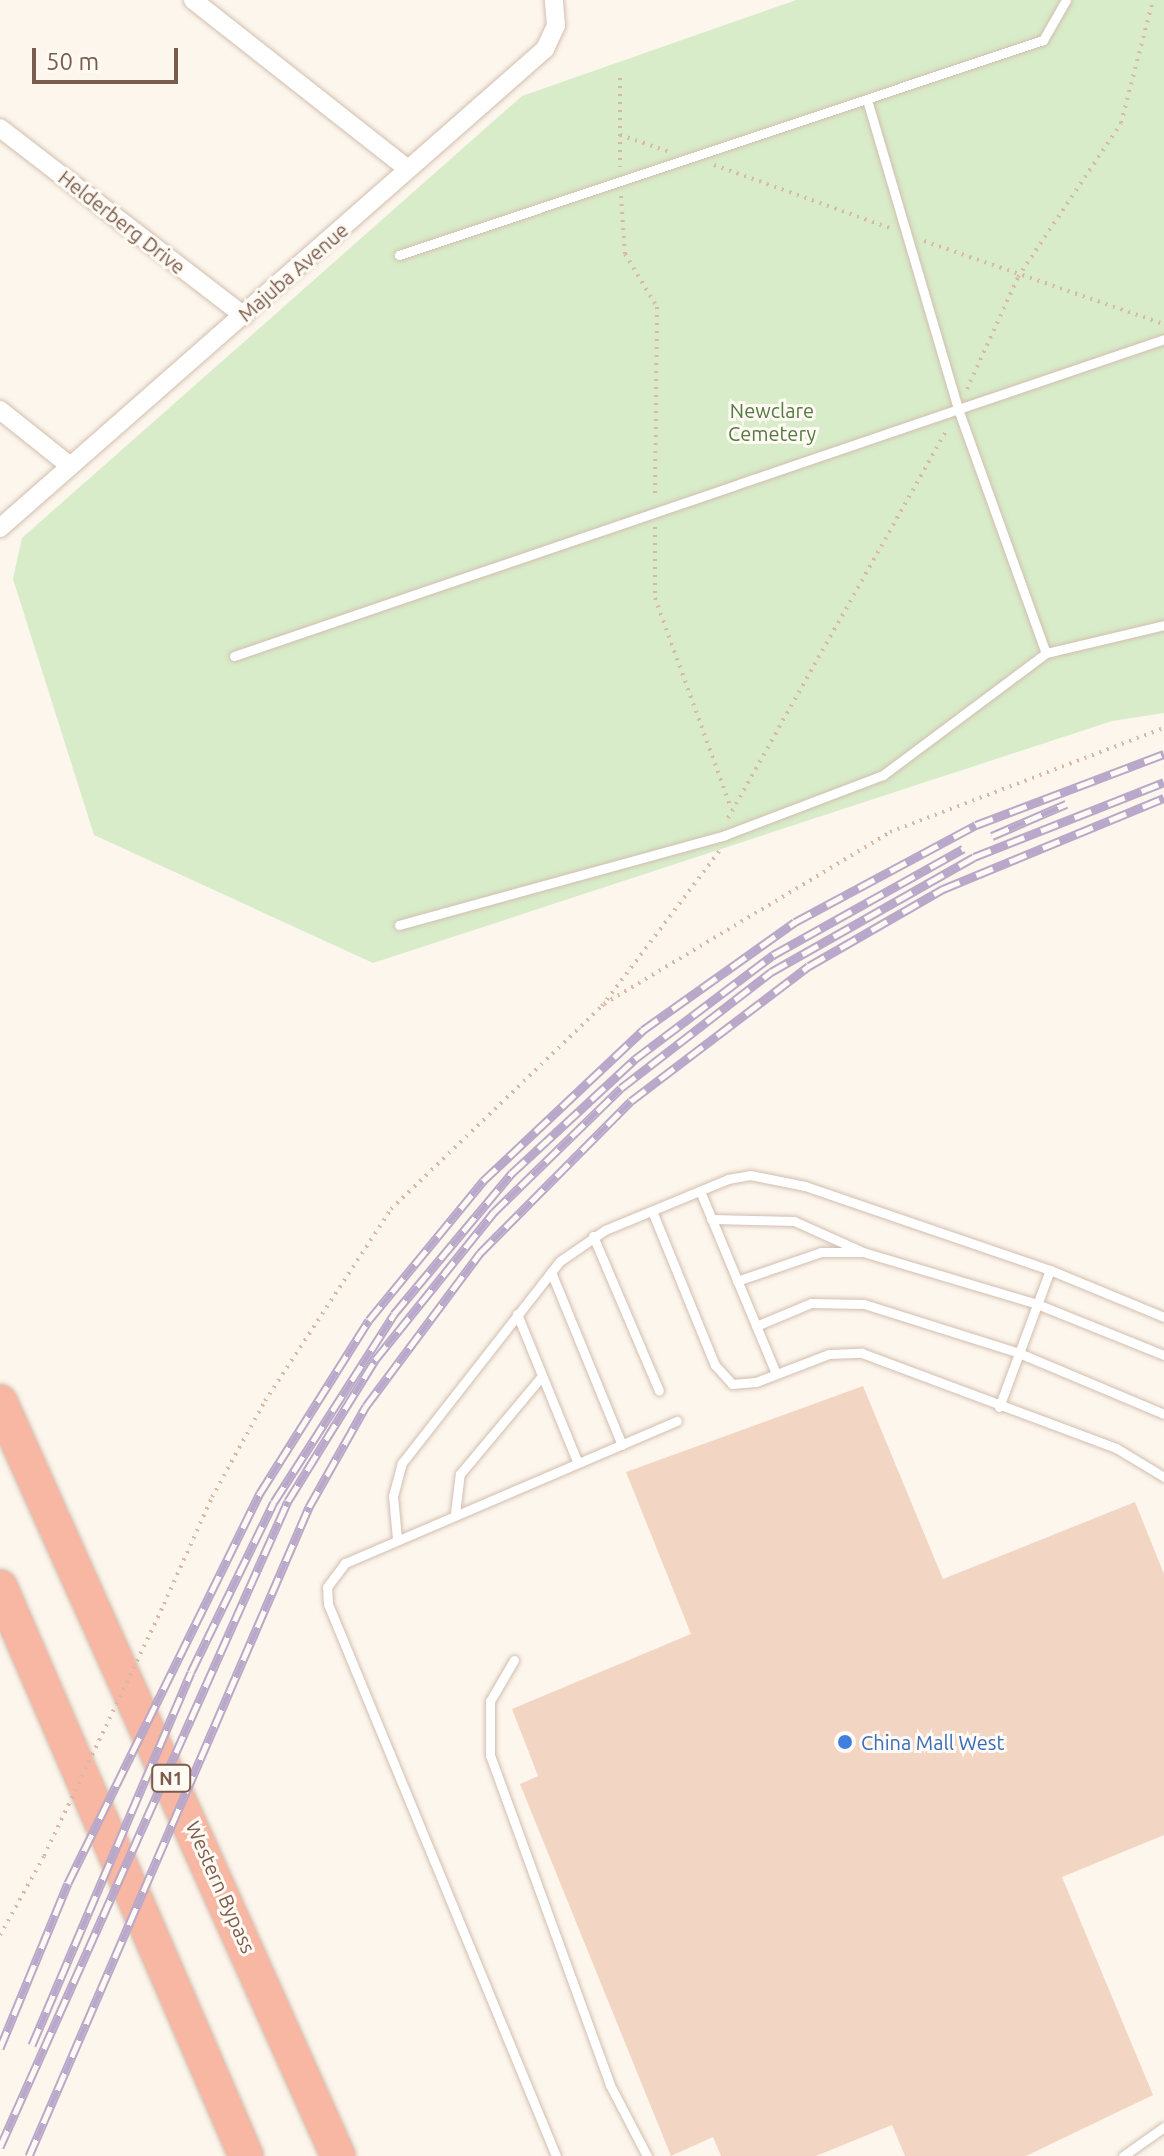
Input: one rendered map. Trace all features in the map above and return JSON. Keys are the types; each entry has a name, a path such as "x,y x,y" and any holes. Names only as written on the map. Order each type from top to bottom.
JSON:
{"highway":[{"name":"Western Bypass","path":"0,1402 338,2156"},
{"path":"0,1587 246,2156"}],"street":[{"path":"193,0 408,169"},
{"name":"Majuba Avenue","path":"0,528 545,49 556,25 554,0"},
{"name":"Helderberg Drive","path":"0,128 244,316"},
{"path":"0,410 69,465"}],"lane":[{"path":"399,255 620,178 868,103 1043,40 1066,0"},
{"path":"868,103 958,409 1046,653"},
{"path":"234,656 1164,339"},
{"path":"399,925 725,835 883,775 1046,653 1164,625"},
{"path":"397,1539 393,1496 402,1463 551,1272 593,1236 700,1191 750,1175 777,1178 1050,1270 1164,1317"},
{"path":"700,1191 776,1374"},
{"path":"652,1211 723,1377 742,1386 829,1354 862,1353 999,1407 1116,1448 1164,1477"},
{"path":"711,1219 794,1221 863,1252 1037,1304 1164,1355"},
{"path":"593,1236 659,1391"},
{"path":"737,1281 821,1252 863,1252"},
{"path":"999,1407 1050,1270"},
{"path":"551,1272 622,1445"},
{"path":"756,1326 811,1303 864,1304 1019,1353 1164,1414"},
{"path":"517,1314 577,1461"},
{"path":"455,1513 460,1474 541,1377"},
{"path":"556,2156 328,1604 334,1572 455,1513 677,1421"},
{"path":"514,1660 490,1701 490,1755 610,2085 647,2156"},
{"path":"1123,2156 1164,2127"}],"path":[{"path":"0,1935 44,1856 212,1497 265,1401 391,1209 602,1006 718,855 730,805 958,409 1018,277 1121,123 1153,0"},
{"path":"620,78 620,178 625,254 657,307 655,598 730,805"},
{"path":"602,1006 890,832 1164,728"}],"green space":[{"name":"Newclare Cemetery","path":"796,0 1164,0 1164,713 1112,721 373,963 94,835 13,579 22,538 522,96"}],"building":[{"name":"China Mall West","path":"863,1386 943,1579 1135,1502 1164,1574 1164,1835 1062,1877 1153,2095 1026,2156 905,2156 892,2125 816,2156 721,2156 713,2137 671,2156 520,1784 538,1776 512,1709 691,1634 626,1472"}],"railway":[{"path":"0,2048 68,1883 260,1493 369,1320 483,1181 643,1030 795,922 976,825 1164,754"},
{"path":"0,2147 288,1501 375,1360 494,1212 621,1088 771,972 974,857 1164,782"},
{"path":"29,2156 309,1507 366,1406 480,1253 631,1101 809,966 943,889 1164,798"},
{"path":"992,836 1066,804"},
{"path":"32,2045 191,1672 274,1502 394,1314 512,1173 635,1059 773,955 963,849"}],"place":[{"name":"China Mall West","path":"845,1742"}]}
